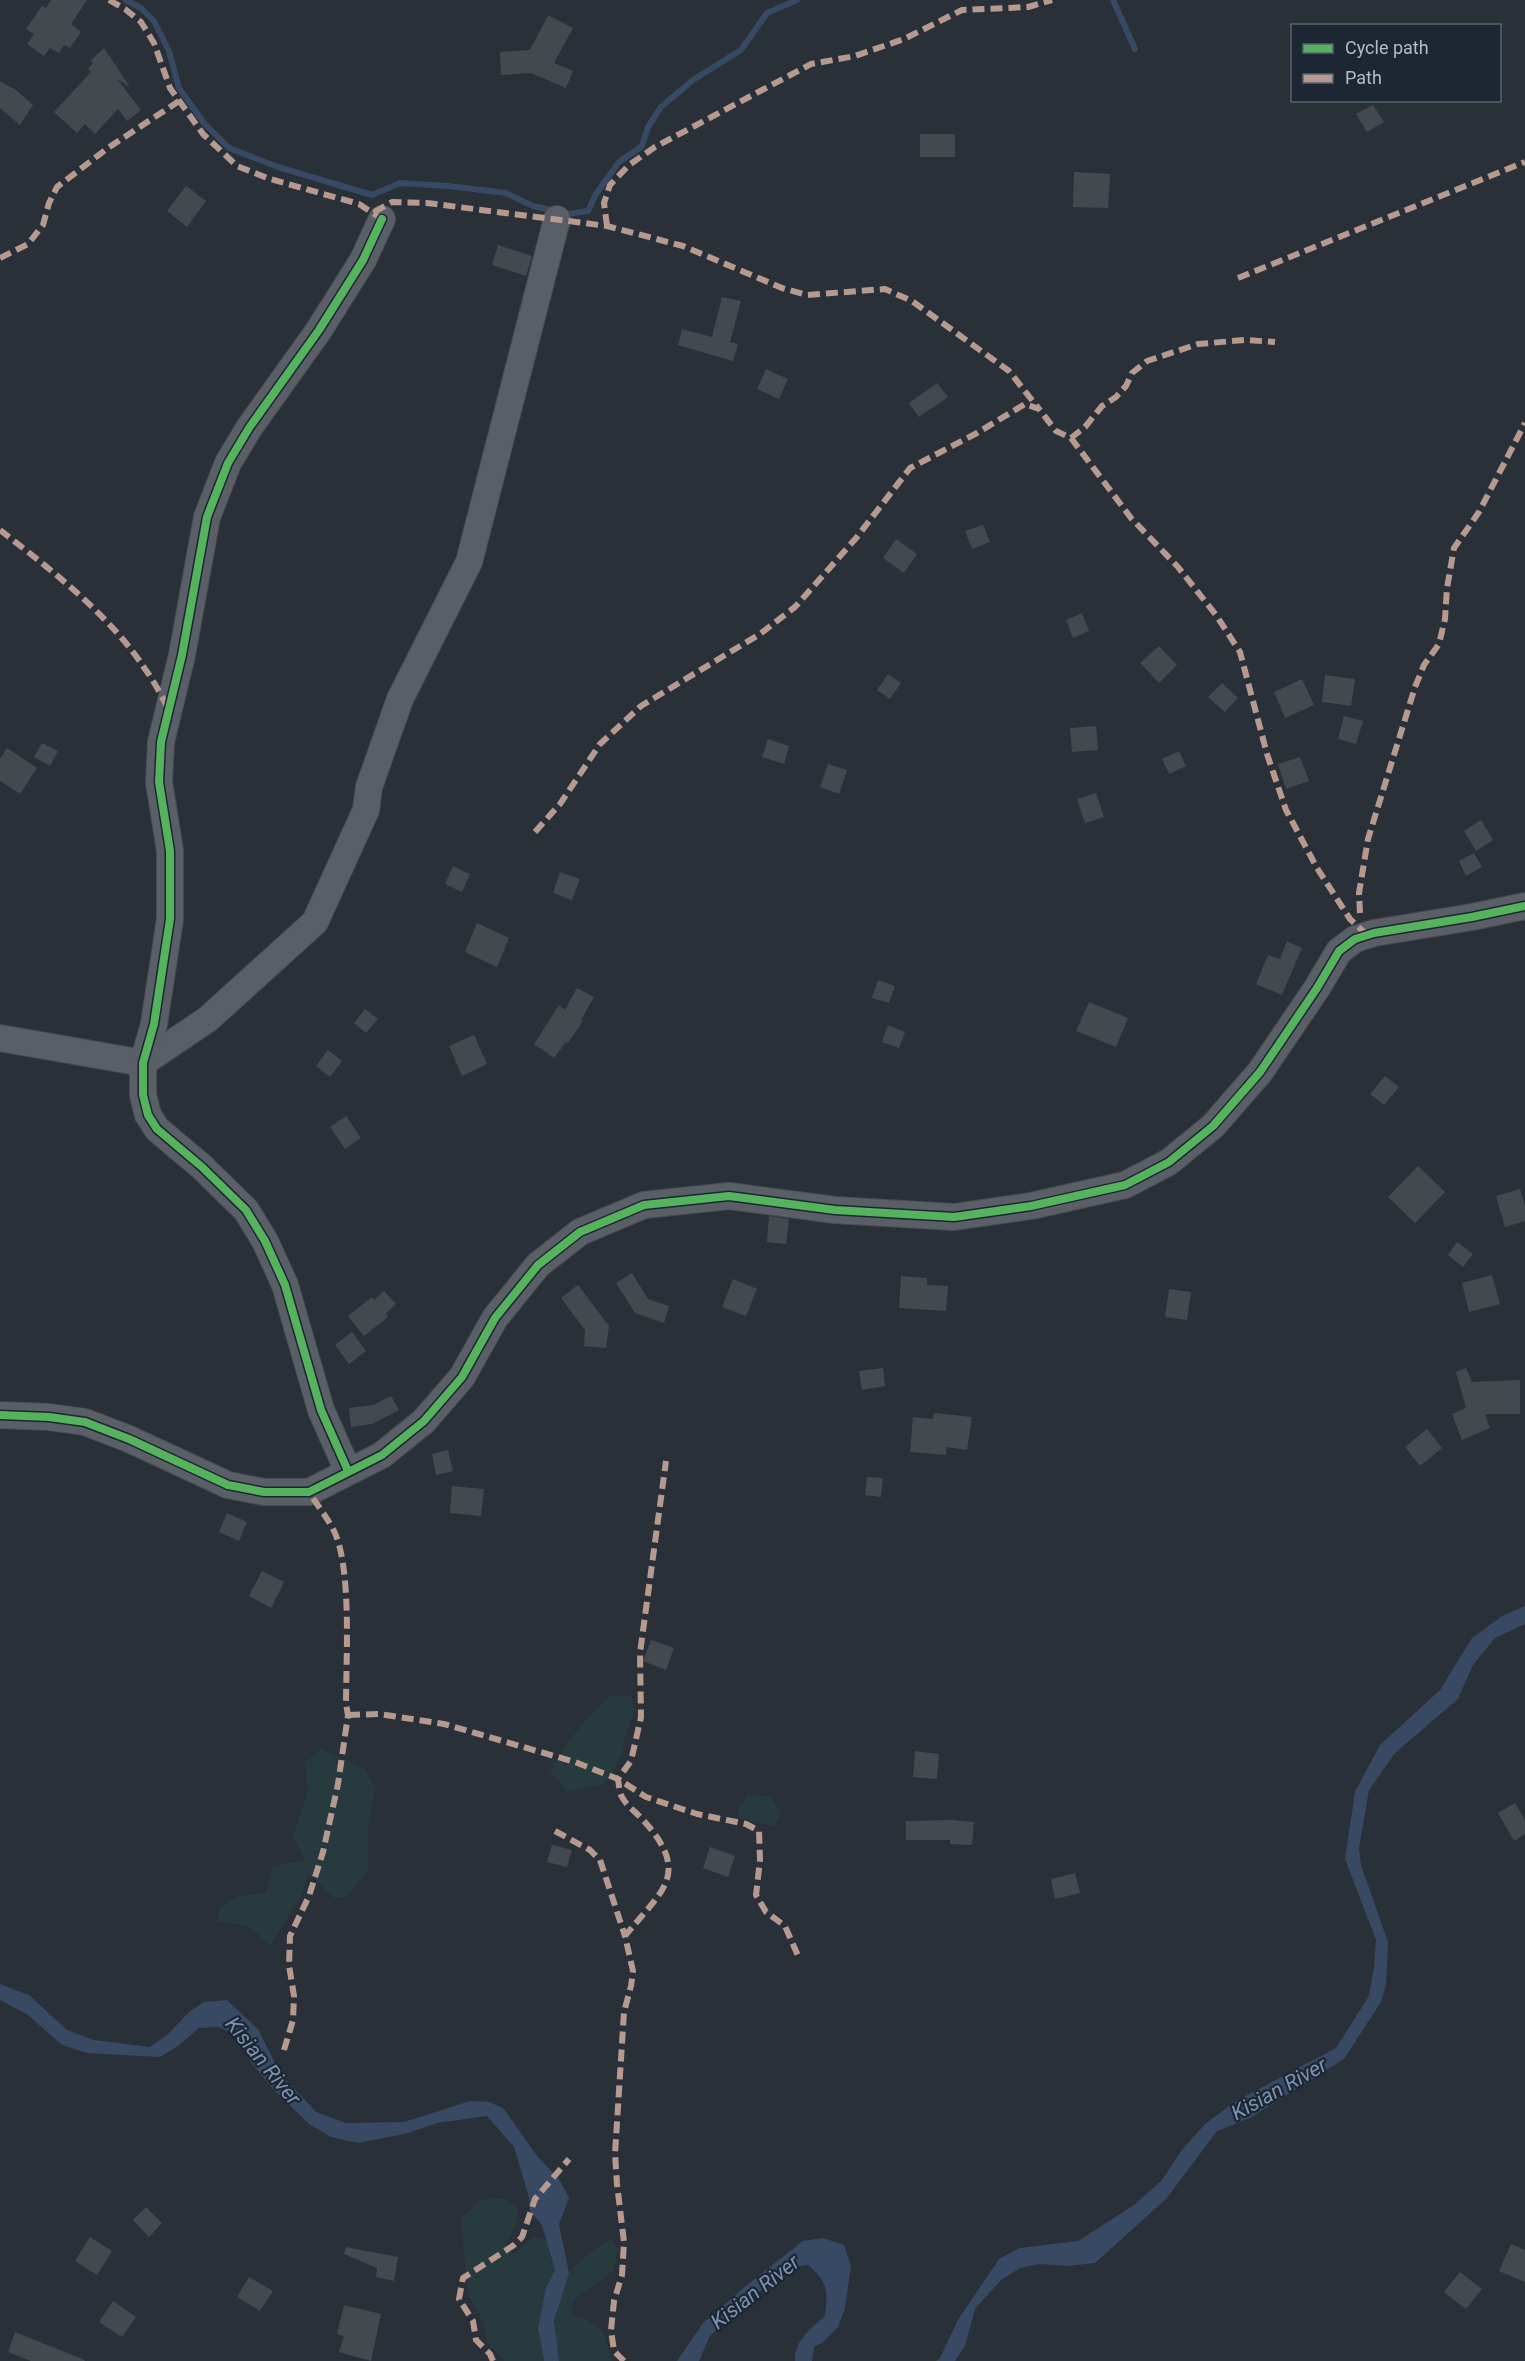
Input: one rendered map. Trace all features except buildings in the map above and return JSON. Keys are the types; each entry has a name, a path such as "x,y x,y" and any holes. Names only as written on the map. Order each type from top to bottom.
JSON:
{"street":[{"path":"348,1471 321,1410 285,1285 265,1241 246,1210 202,1167 157,1129 147,1115 142,1095 143,1063 154,1024 171,919 170,851 159,782 161,742 182,656 207,517 228,463 249,428 319,330 363,260 382,219"},
{"path":"0,1038 143,1063 208,1019 315,922 366,810 369,787 400,699 469,562 557,219"},
{"path":"0,1415 85,1422 129,1439 228,1485 264,1492 309,1492 382,1455 424,1421 462,1377 495,1318 538,1265 580,1232 644,1205 729,1196 835,1210 954,1217 1031,1206 1125,1185 1169,1162 1213,1126 1260,1072 1317,988 1339,951 1354,939 1374,933 1525,906"}],"green space":[{"path":"630,1695 635,1709 626,1732 622,1754 606,1783 567,1792 550,1771 557,1760 577,1731 609,1696"},
{"path":"321,1749 364,1769 375,1787 368,1827 368,1870 347,1897 334,1898 309,1873 302,1894 270,1946 249,1926 218,1921 220,1907 239,1896 266,1893 273,1866 305,1860 293,1837 308,1791 305,1763"},
{"path":"748,1795 770,1796 781,1812 774,1827 740,1817 737,1810"},
{"path":"504,2198 518,2209 516,2225 506,2243 513,2255 533,2237 546,2239 555,2270 546,2288 538,2328 544,2361 505,2361 487,2343 483,2322 468,2295 461,2219 479,2200"},
{"path":"611,2239 618,2250 613,2271 574,2299 571,2316 583,2317 602,2330 612,2361 559,2361 556,2314 565,2280 584,2258"}],"water":[{"name":"Kisian River","path":"1525,1606 1525,1624 1495,1638 1473,1665 1458,1699 1395,1753 1369,1790 1359,1848 1361,1865 1388,1942 1386,1985 1381,2002 1344,2059 1250,2118 1217,2131 1166,2199 1095,2263 1067,2266 1039,2264 1020,2268 1001,2280 975,2309 965,2346 955,2361 936,2361 940,2358 958,2320 999,2259 1020,2248 1078,2241 1134,2205 1162,2180 1181,2151 1205,2124 1236,2101 1336,2048 1369,1996 1374,1967 1376,1940 1345,1859 1355,1792 1380,1745 1440,1690 1472,1638 1502,1616"},
{"name":"Kisian River","path":"0,1984 29,1995 67,2030 94,2040 150,2047 167,2035 189,2012 204,2002 227,2000 258,2029 280,2073 316,2112 346,2123 404,2122 470,2101 490,2102 504,2109 537,2156 559,2179 569,2198 559,2224 569,2273 554,2321 559,2361 544,2361 538,2328 546,2288 555,2270 542,2225 530,2211 529,2197 514,2147 487,2116 437,2123 408,2133 359,2143 331,2137 309,2124 273,2089 250,2061 238,2035 218,2027 199,2028 178,2046 160,2057 87,2053 62,2045 28,2015 0,2000"},
{"name":"Kisian River","path":"823,2238 844,2245 851,2266 845,2308 838,2327 823,2342 814,2347 812,2361 795,2361 800,2341 825,2316 826,2293 823,2282 808,2265 791,2267 745,2303 710,2336 699,2361 677,2361 703,2323 746,2286 803,2241"}],"waterway":[{"path":"126,0 141,8 154,21 169,51 179,88 204,123 229,148 278,167 372,195 400,183 448,186 506,193 533,206 568,214 588,211 596,194 619,162 642,146 648,127 661,107 693,80 741,50 767,13 797,0"},
{"path":"1113,0 1135,49"}],"marked path":[{"path":"109,0 141,22 154,43 170,88 203,134 237,166 270,179 359,204 382,219 376,211 392,202 427,203 607,226 683,246 782,288 807,295 885,289 912,301 1009,371 1039,409"},
{"path":"607,226 604,203 610,185 629,165 655,147 811,64 855,56 904,39 962,10 1028,7 1052,0"},
{"path":"0,258 28,244 43,225 49,203 57,187 108,148 179,101"},
{"path":"1238,278 1525,162"},
{"path":"535,832 560,804 600,744 641,706 760,634 795,607 857,537 910,468 977,433 1025,404 1039,409 1056,431 1071,438 1085,427 1102,406 1116,397 1126,386 1132,373 1147,361 1198,344 1245,340 1275,342"},
{"path":"1360,913 1359,893 1368,839 1415,687 1424,665 1439,644 1445,619 1447,588 1454,548 1479,512 1525,423"},
{"path":"1071,438 1131,518 1178,567 1216,615 1240,652 1267,754 1286,810 1317,868 1350,919 1367,935"},
{"path":"0,530 78,594 115,630 148,674 168,708"},
{"path":"624,2361 614,2351 611,2330 614,2301 622,2275 624,2242 615,2154 624,2012 633,1971 625,1936 659,1894 666,1882 669,1869 666,1855 658,1840 620,1793 618,1779 631,1761 641,1717 640,1653 666,1461"},
{"path":"284,2050 293,2020 294,1996 289,1965 290,1936 309,1896 323,1852 338,1784 348,1715 346,1704 346,1590 340,1547 334,1531 309,1492"},
{"path":"348,1715 379,1714 444,1724 575,1762 618,1779 646,1797 697,1814 746,1824 759,1831 760,1860 756,1895 766,1912 785,1926 799,1958"},
{"path":"555,1831 590,1850 600,1860 625,1936"},
{"path":"493,2361 490,2354 476,2340 473,2321 459,2299 463,2278 514,2245 522,2237 535,2199 569,2159"}],"cycle path":[{"path":"348,1471 321,1410 285,1285 265,1241 246,1210 202,1167 157,1129 148,1115 143,1095 143,1063 154,1024 170,919 170,851 159,782 161,742 182,655 207,517 228,463 249,428 319,330 363,260 382,219"},
{"path":"0,1415 49,1417 85,1422 129,1439 228,1485 264,1492 309,1492 382,1455 424,1421 462,1377 495,1318 538,1265 580,1232 644,1205 729,1196 835,1210 954,1217 1031,1206 1125,1185 1169,1162 1213,1126 1260,1072 1317,988 1339,951 1355,939 1374,933 1525,906"}]}
